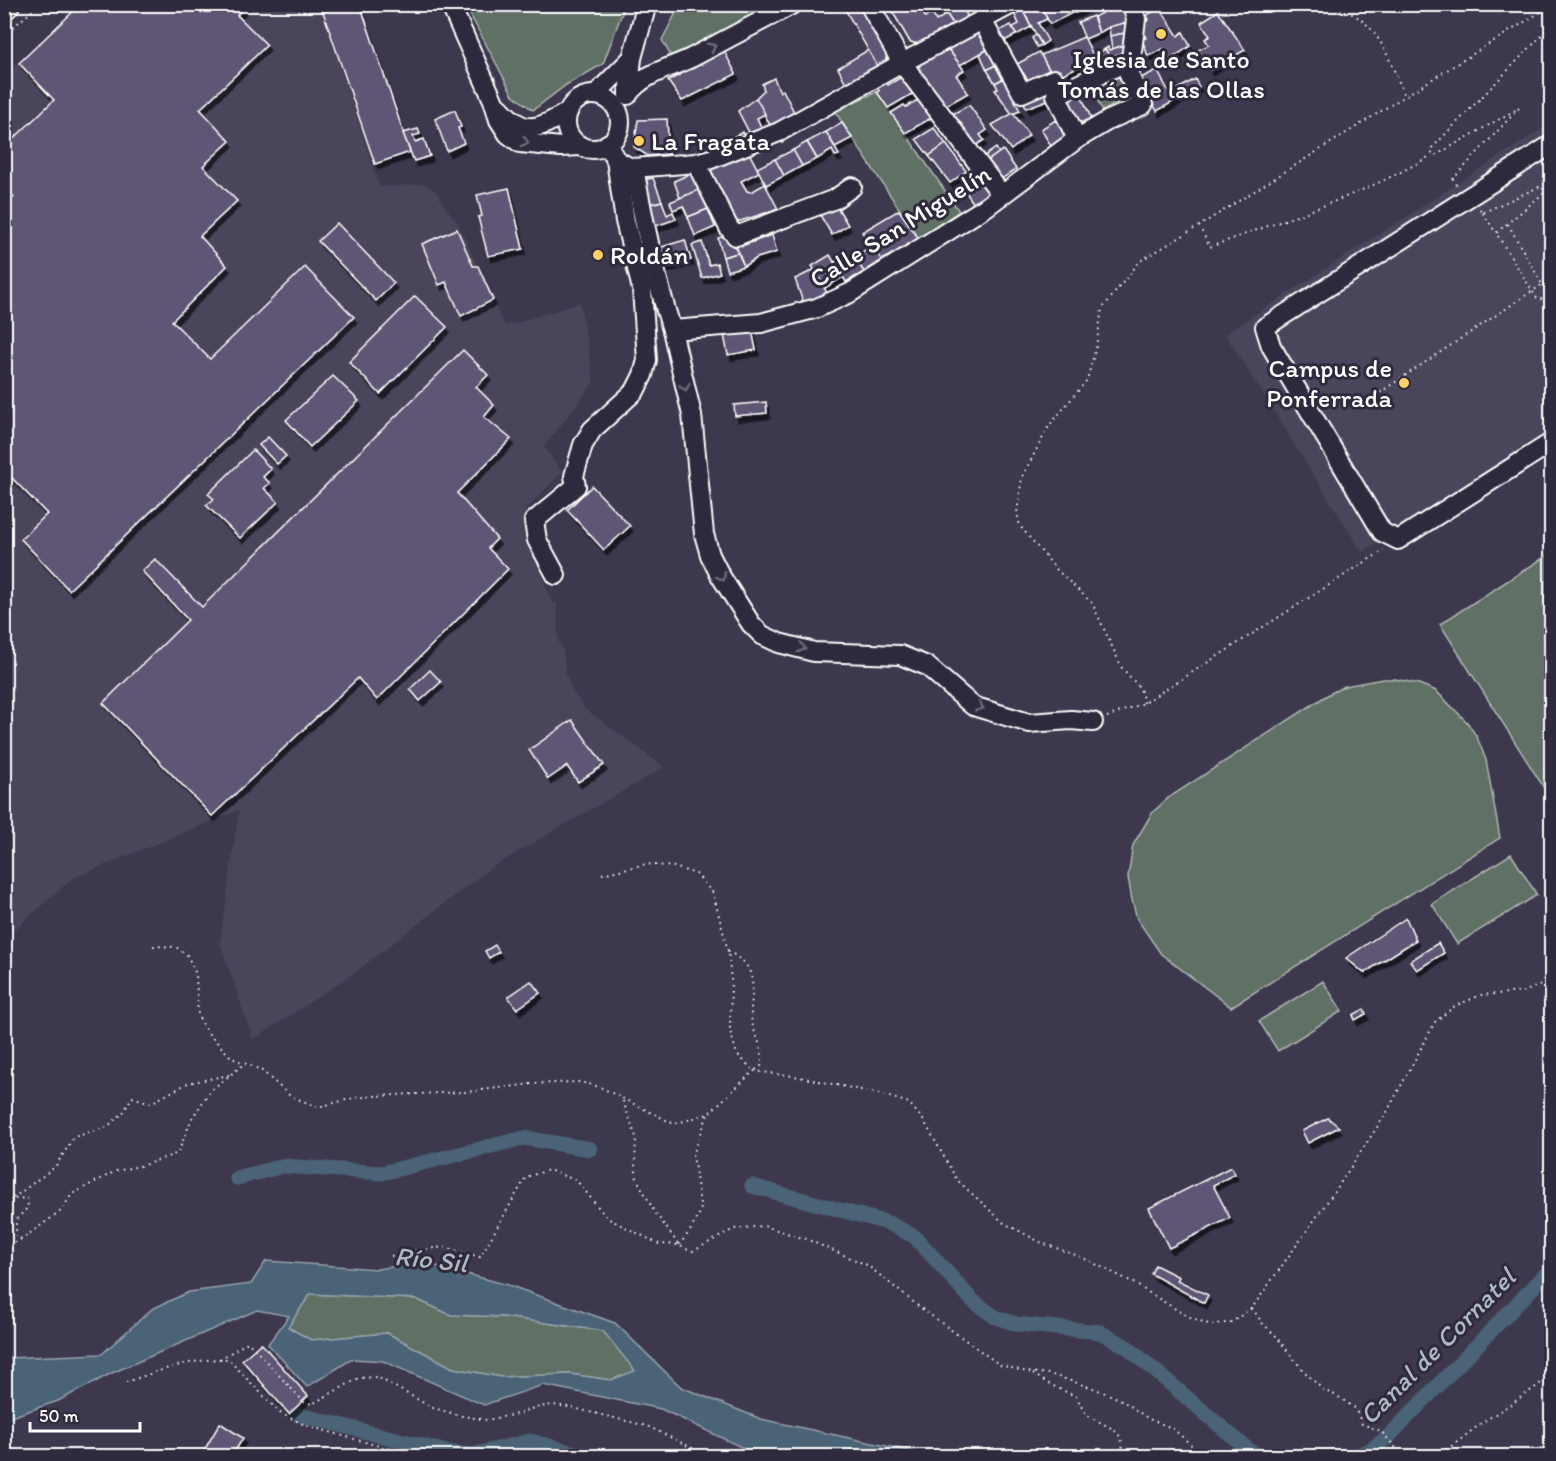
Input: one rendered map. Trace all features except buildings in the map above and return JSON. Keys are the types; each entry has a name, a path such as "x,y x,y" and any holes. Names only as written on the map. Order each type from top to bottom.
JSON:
{"street":[{"path":"450,4 493,100 499,120 508,134 520,143 561,147 580,146 612,152 627,166 634,168 696,163 779,132 1012,4"},
{"path":"556,575 537,540 534,521 576,486 574,476 582,445 592,430 634,391 643,375 647,360 642,289 625,220 612,152 628,94 628,64 647,4"},
{"path":"628,64 645,73 687,60 793,4"},
{"path":"868,4 902,63 1002,195"},
{"path":"1077,139 1056,95 1131,60 1136,19 1132,4"},
{"path":"982,20 1022,93 1054,79 1060,93"},
{"name":"Calle San Miguelín","path":"672,330 761,323 817,308 850,293 1002,195 1077,139 1108,120 1143,105 1129,75 1131,60"},
{"path":"596,95 628,64"},
{"path":"628,94 636,84 659,70"},
{"path":"580,146 570,136 567,127 568,112 576,100 596,95 607,99 619,116 619,126"},
{"path":"493,100 511,120 522,127 535,127 568,112"},
{"path":"1551,144 1265,327 1271,346 1382,532 1398,540 1551,442"},
{"path":"696,163 729,228 736,236 835,199 852,187"},
{"path":"634,168 647,240 692,415 699,497 707,544 715,565 751,624 762,635 779,643 814,652 900,655 927,666 973,706 1029,723 1071,720 1093,722"}],"path":[{"path":"4,35 40,4"},
{"path":"1330,4 1337,11 1354,15 1376,33 1405,96"},
{"path":"1144,703 1140,688 1122,668 1092,603 1056,569 1020,526 1017,513 1022,477 1036,448 1049,426 1088,380 1102,309 1140,261 1551,5"},
{"path":"1199,226 1210,247 1376,185 1432,155"},
{"path":"1482,213 1496,233"},
{"path":"1508,224 1542,284"},
{"path":"1355,409 1551,279"},
{"path":"1551,339 1549,342 1551,345"},
{"path":"1093,722 1144,703 1398,540"},
{"path":"602,874 646,864 674,867 696,874 713,893 728,951 731,980 730,1031 737,1054 754,1071 794,1076 880,1094 909,1103 924,1121 957,1180 1004,1223 1042,1243 1081,1257 1130,1281 1187,1316 1210,1325 1232,1322 1252,1308 1388,1112 1434,1022 1455,1006 1481,995 1524,992 1551,979"},
{"path":"153,946 176,947 187,955 196,974 198,1016 207,1032 232,1058 261,1070 290,1096 318,1107 372,1096 465,1092 532,1084 580,1082 600,1087 674,1124 708,1114 761,1066 763,1054 751,1018 753,985 748,969 740,958 728,951"},
{"path":"4,1248 22,1239 61,1211 72,1194 116,1171 144,1165 178,1153 192,1118 211,1090 244,1064"},
{"path":"4,1203 55,1167 74,1137 107,1127 123,1113 132,1097 151,1103 188,1083 230,1075"},
{"path":"623,1100 636,1137 637,1179 654,1211 679,1245 685,1249 693,1251 734,1229 751,1226 765,1226 806,1239 867,1265 922,1309 1000,1365 1049,1374 1120,1399 1149,1419 1172,1428 1204,1456"},
{"path":"679,1245 701,1211 693,1155 708,1114"},
{"path":"391,1256 444,1247 480,1257 526,1177 549,1170 577,1181 607,1218 659,1244 679,1245"},
{"path":"11,1199 27,1198 28,1207 16,1220 16,1236 22,1239"},
{"path":"1252,1308 1263,1324 1323,1390 1355,1408 1362,1424 1381,1431 1395,1447 1390,1456"},
{"path":"220,1359 248,1342 304,1402 312,1404 359,1378 377,1377 433,1408 462,1416 487,1420 522,1413 529,1409 552,1406 569,1407 647,1426 709,1456"},
{"path":"126,1382 186,1364 228,1359 280,1413 305,1425 414,1456"},
{"path":"1031,1372 1049,1384 1077,1397 1089,1416 1102,1421 1118,1433 1123,1450 1121,1456"},
{"path":"1436,1456 1450,1449 1485,1421 1519,1400 1551,1374"},
{"path":"524,1456 543,1453 552,1456"}],"shaded area":[{"name":"Roldán","path":"81,5 319,5 380,187 425,184 435,191 459,226 505,326 580,303 594,382 544,447 562,472 525,510 530,544 552,603 557,602 558,640 563,650 566,673 572,690 584,708 664,767 489,869 358,970 253,1040 220,943 239,810 73,878 5,938 5,75"},
{"name":"Campus de Ponferrada","path":"1551,123 1551,433 1362,552 1225,334"}],"green space":[{"path":"465,5 625,5 603,64 566,85 533,110 513,95"},
{"path":"680,5 770,5 672,58 662,40"},
{"path":"1117,72 1130,95 1103,111 1090,87"},
{"path":"877,92 959,211 919,239 834,110"},
{"path":"1551,553 1551,799 1440,624"},
{"path":"1383,679 1419,684 1436,691 1467,722 1477,737 1486,760 1500,838 1231,1007 1161,954 1137,919 1128,877 1133,845 1152,813 1168,798 1329,694 1345,686"},
{"path":"1511,854 1537,895 1457,944 1432,904"},
{"path":"1323,981 1342,1011 1278,1051 1259,1021"},
{"path":"310,1294 416,1299 451,1315 504,1317 604,1331 636,1371 611,1380 569,1374 501,1377 453,1368 387,1333 311,1340 288,1327"}],"water":[{"path":"266,1261 377,1269 422,1262 508,1285 615,1323 681,1387 761,1419 933,1456 760,1456 661,1409 543,1385 484,1405 383,1361 352,1359 307,1387 268,1344 289,1316 257,1310 112,1373 58,1401 5,1419 5,1358 102,1354 152,1309 189,1292 251,1284","holes":["310,1294 416,1299 451,1315 504,1317 603,1331 635,1371 611,1380 569,1374 501,1377 453,1368 387,1333 311,1340 288,1327"]}],"waterway":[{"name":"Canal de Cornatel","path":"237,1178 283,1166 382,1173 524,1138 590,1149"},
{"name":"Canal de Cornatel","path":"752,1186 888,1223 914,1236 972,1300 995,1317 1016,1324 1100,1332 1127,1347 1251,1452 1259,1456"},
{"name":"Canal de Cornatel","path":"1355,1456 1370,1450 1387,1438 1552,1268"},
{"path":"296,1414 447,1452 472,1455 530,1441 586,1456"}],"place":[{"name":"Iglesia de Santo Tomás de las Ollas","path":"1161,34"},
{"name":"La Fragata","path":"639,141"},
{"name":"Roldán","path":"598,255"},
{"name":"Campus de Ponferrada","path":"1404,383"}],"water label":[{"name":"Río Sil","path":"431,1259"}]}
